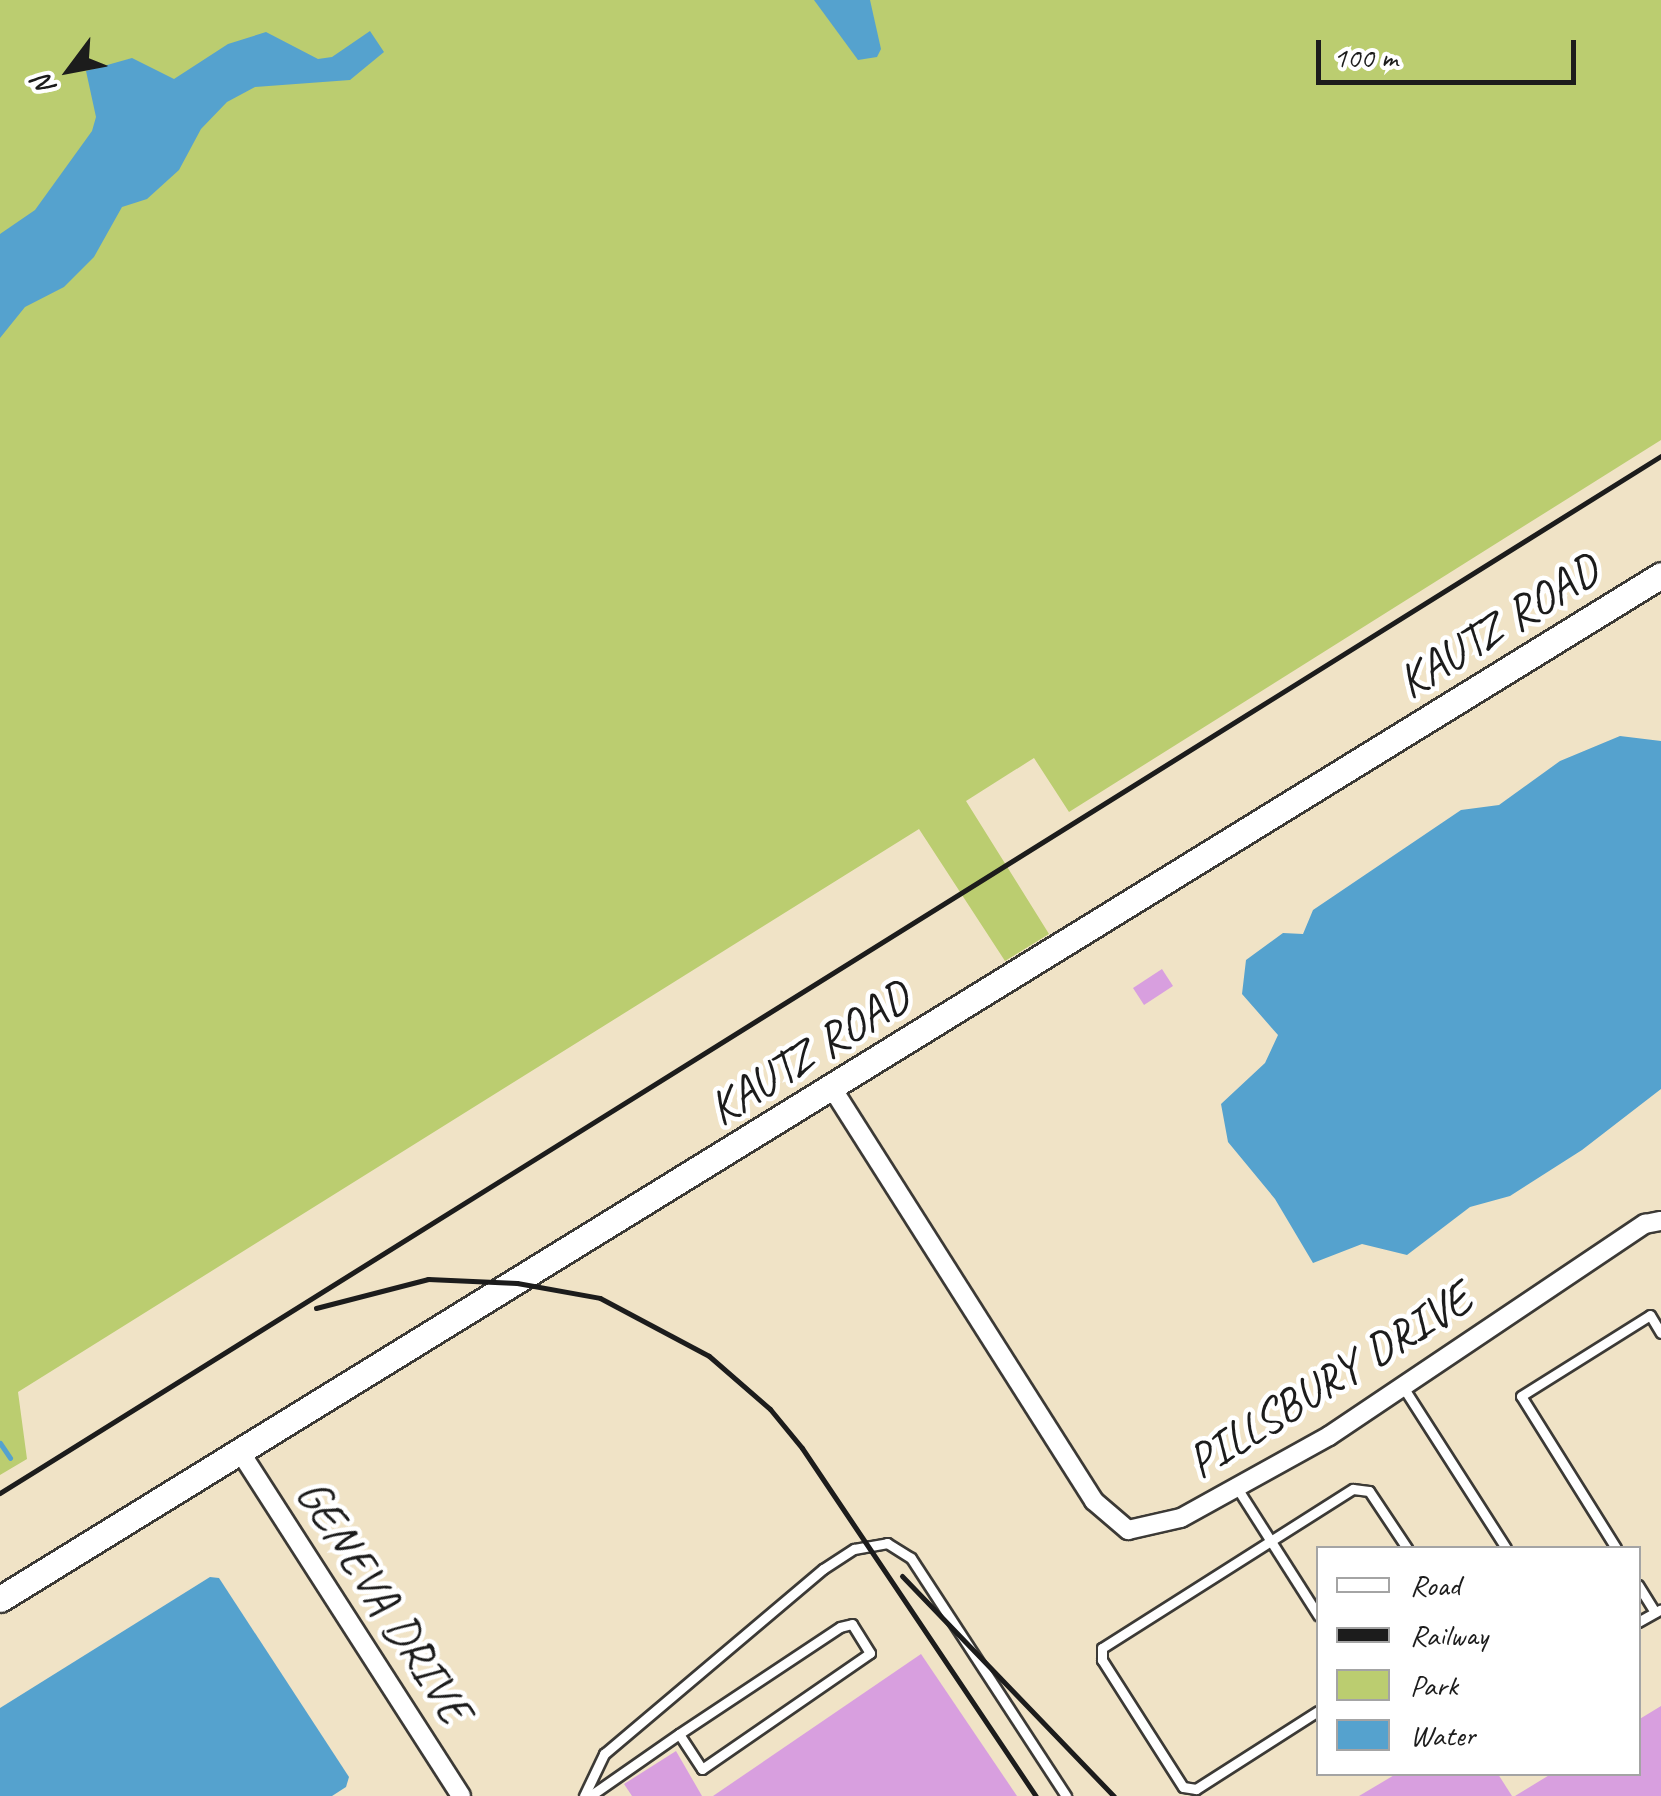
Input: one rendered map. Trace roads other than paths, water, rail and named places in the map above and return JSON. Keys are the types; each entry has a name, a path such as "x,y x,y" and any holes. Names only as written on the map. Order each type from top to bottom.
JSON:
{"street":[{"name":"KAUTZ ROAD","path":"0,1599 1661,575"},
{"name":"PILLSBURY DRIVE","path":"832,1088 1094,1502 1128,1530 1181,1518 1237,1488 1403,1386 1645,1224 1661,1222"},
{"name":"GENEVA DRIVE","path":"238,1450 462,1796"}],"lane":[{"path":"1615,1546 1522,1396 1650,1315 1661,1333"},
{"path":"1403,1386 1505,1546"},
{"path":"1237,1488 1316,1612"},
{"path":"1316,1712 1196,1788 1183,1787 1102,1660 1110,1640 1270,1539 1360,1488 1370,1491 1406,1546"},
{"path":"587,1796 604,1754 823,1569 854,1549 887,1544 911,1558 1066,1796"},
{"path":"1641,1589 1658,1610"},
{"path":"587,1796 678,1734 852,1624 869,1655 702,1769 678,1734"}],"water":[{"path":"814,0 870,0 881,49 877,57 858,60"},
{"path":"370,31 384,52 350,80 255,87 227,102 201,129 179,170 147,199 122,207 94,257 64,287 25,307 0,338 0,234 35,210 92,131 96,117 86,71 132,58 174,79 228,44 266,32 318,59 332,57"},
{"path":"1620,736 1661,741 1661,1089 1582,1150 1510,1196 1470,1207 1407,1255 1362,1244 1313,1263 1275,1199 1228,1142 1221,1104 1265,1063 1278,1035 1242,994 1246,960 1283,933 1303,934 1313,910 1461,810 1499,805 1560,761"},
{"path":"210,1577 219,1578 349,1777 346,1787 332,1796 0,1796 0,1708"}],"waterway":[{"path":"0,1443 10,1458"}],"railway":[{"path":"0,1493 1661,456"},
{"path":"316,1308 428,1279 517,1283 600,1298 709,1356 770,1409 802,1448 1036,1796"},
{"path":"902,1576 1114,1796"}]}
